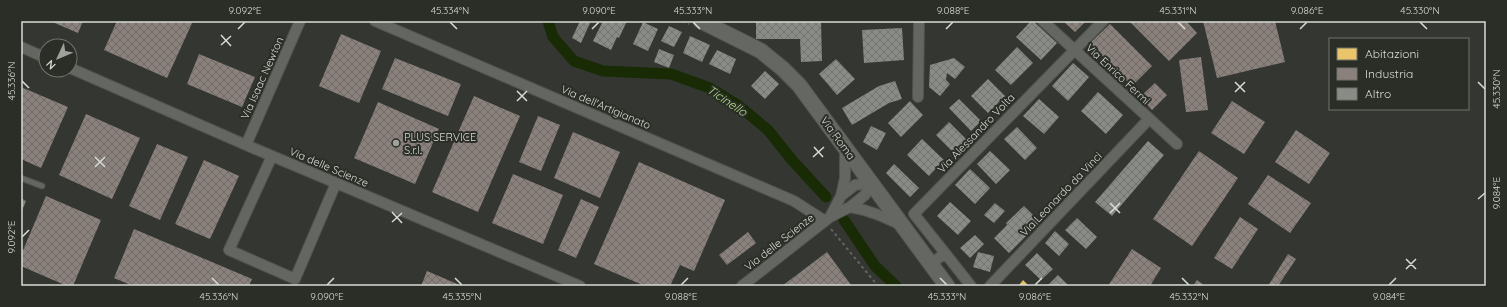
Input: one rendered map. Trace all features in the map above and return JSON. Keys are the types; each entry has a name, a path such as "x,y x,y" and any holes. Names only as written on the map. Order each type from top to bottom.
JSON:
{"street":[{"name":"Via Isaac Newton","path":"246,145 300,21"},
{"name":"Via dell'Artigianato","path":"375,21 794,201 827,219"},
{"path":"918,97 919,21"},
{"name":"Via Enrico Fermi","path":"1043,21 1177,144"},
{"name":"Via Alessandro Volta","path":"945,253 914,214 1103,21"},
{"name":"Via Roma","path":"698,22 760,52 783,69 799,85 947,286"},
{"path":"21,47 38,54"},
{"name":"Via delle Scienze","path":"78,72 246,145 580,286"},
{"name":"Via Leonardo da Vinci","path":"990,286 1149,118"},
{"name":"Via delle Scienze","path":"827,219 841,196 845,178 845,147"},
{"path":"272,156 229,250 295,279 336,183"},
{"name":"Via delle Scienze","path":"841,196 855,185 871,183"},
{"name":"Via delle Scienze","path":"742,286 827,219 850,207 865,195 871,183"},
{"path":"850,207 866,209 904,227"},
{"path":"931,264 945,253 971,286"}],"lane":[{"path":"21,178 42,186"}],"path":[{"path":"683,21 698,22"},
{"path":"827,219 878,286"}],"building: Abitazioni":[{"path":"1023,280 1029,286 1018,286"}],"building: Industria":[{"path":"50,21 83,21 78,33"},
{"path":"117,21 193,21 167,78 104,50"},
{"path":"1063,21 1086,21 1075,32"},
{"path":"1129,21 1186,21 1197,33 1169,61"},
{"path":"1203,21 1275,21 1285,62 1217,78"},
{"path":"1110,24 1152,66 1132,86 1090,43"},
{"path":"341,34 381,51 359,103 319,86"},
{"path":"199,54 255,77 242,107 187,84"},
{"path":"1201,57 1208,110 1186,112 1179,60"},
{"path":"395,58 461,84 448,116 382,89"},
{"path":"1155,83 1167,95 1152,110 1140,97"},
{"path":"21,87 68,107 41,168 21,159"},
{"path":"474,96 520,116 478,212 432,192"},
{"path":"1232,101 1265,122 1244,154 1211,133"},
{"name":"PLUS SERVICE S.r.l.","path":"378,102 439,129 415,184 354,158"},
{"path":"86,114 140,138 112,199 59,175"},
{"path":"538,116 560,125 541,171 519,162"},
{"path":"1296,130 1330,153 1309,184 1275,162"},
{"path":"573,132 620,152 600,198 554,178"},
{"path":"157,144 188,157 160,220 129,206"},
{"path":"1199,151 1238,178 1192,246 1153,219"},
{"path":"204,160 239,176 210,239 175,224"},
{"path":"639,162 725,200 694,271 680,265 670,286 645,286 594,264"},
{"path":"513,174 563,195 543,244 492,223"},
{"path":"1268,175 1311,203 1290,233 1248,204"},
{"path":"46,196 101,220 73,286 67,286 21,266 21,255"},
{"path":"21,198 26,201 21,213"},
{"path":"581,199 599,207 576,258 558,250"},
{"path":"1240,217 1258,229 1232,269 1214,258"},
{"path":"134,229 252,279 249,286 133,286 114,278"},
{"path":"748,232 756,243 727,265 719,255"},
{"path":"1132,249 1161,268 1150,286 1108,286"},
{"path":"827,252 851,285 782,286"},
{"path":"1288,254 1296,259 1278,286 1268,286"},
{"path":"427,271 462,286 421,286"},
{"path":"1197,280 1205,286 1193,286"}],"building: Altro":[{"path":"580,21 587,21 590,23 581,43 572,38"},
{"path":"603,21 627,21 619,38 617,37 611,50 593,41"},
{"path":"756,21 821,21 822,61 801,62 800,39 756,39"},
{"path":"1031,21 1033,21 1057,43 1041,60 1016,37"},
{"path":"643,22 658,29 648,51 633,44"},
{"path":"669,26 682,32 674,47 661,41"},
{"path":"902,28 904,60 864,63 862,30"},
{"path":"690,36 710,45 702,62 683,53"},
{"path":"1017,47 1033,63 1011,85 995,70"},
{"path":"659,49 674,55 669,68 654,62"},
{"path":"717,50 736,59 730,74 709,64"},
{"path":"954,58 965,67 955,79 947,73 946,80 950,84 940,96 929,87 930,65"},
{"path":"836,59 855,79 837,95 819,74"},
{"path":"1073,63 1089,77 1068,101 1052,86"},
{"path":"765,71 779,84 765,99 751,86"},
{"path":"988,79 1005,96 988,113 971,96"},
{"path":"895,81 902,99 889,103 852,125 842,108 879,86"},
{"path":"1098,92 1123,115 1106,134 1081,111"},
{"path":"959,99 981,121 971,131 949,108"},
{"path":"1039,99 1059,117 1044,134 1023,116"},
{"path":"910,101 923,115 901,137 888,123"},
{"path":"949,122 967,140 954,153 936,135"},
{"path":"871,126 886,133 877,150 863,142"},
{"path":"1017,127 1037,148 1025,160 1004,139"},
{"path":"922,139 944,160 929,176 907,155"},
{"path":"1148,141 1164,155 1112,216 1095,202"},
{"path":"990,151 1010,170 996,184 977,164"},
{"path":"894,164 919,188 910,197 886,173"},
{"path":"970,169 990,188 975,204 955,185"},
{"path":"950,202 971,221 958,235 937,216"},
{"path":"995,203 1005,211 994,223 984,215"},
{"path":"1024,206 1040,222 1009,253 994,238 1007,225 1006,223"},
{"path":"1077,218 1097,237 1086,249 1065,230"},
{"path":"1055,231 1069,244 1059,256 1045,243"},
{"path":"975,235 984,244 970,258 960,248"},
{"path":"978,252 994,256 990,272 973,267"},
{"path":"1037,253 1053,269 1041,280 1025,265"},
{"path":"1058,275 1069,286 1047,286"}],"waterway":[{"name":"Ticinello","path":"548,21 553,37 574,61 603,71 671,74 710,88 739,106 768,130 792,160 826,197"},
{"name":"Ticinello","path":"844,220 875,266 896,286"}],"place":[{"name":"PLUS SERVICE S.r.l.","path":"396,143"}]}
